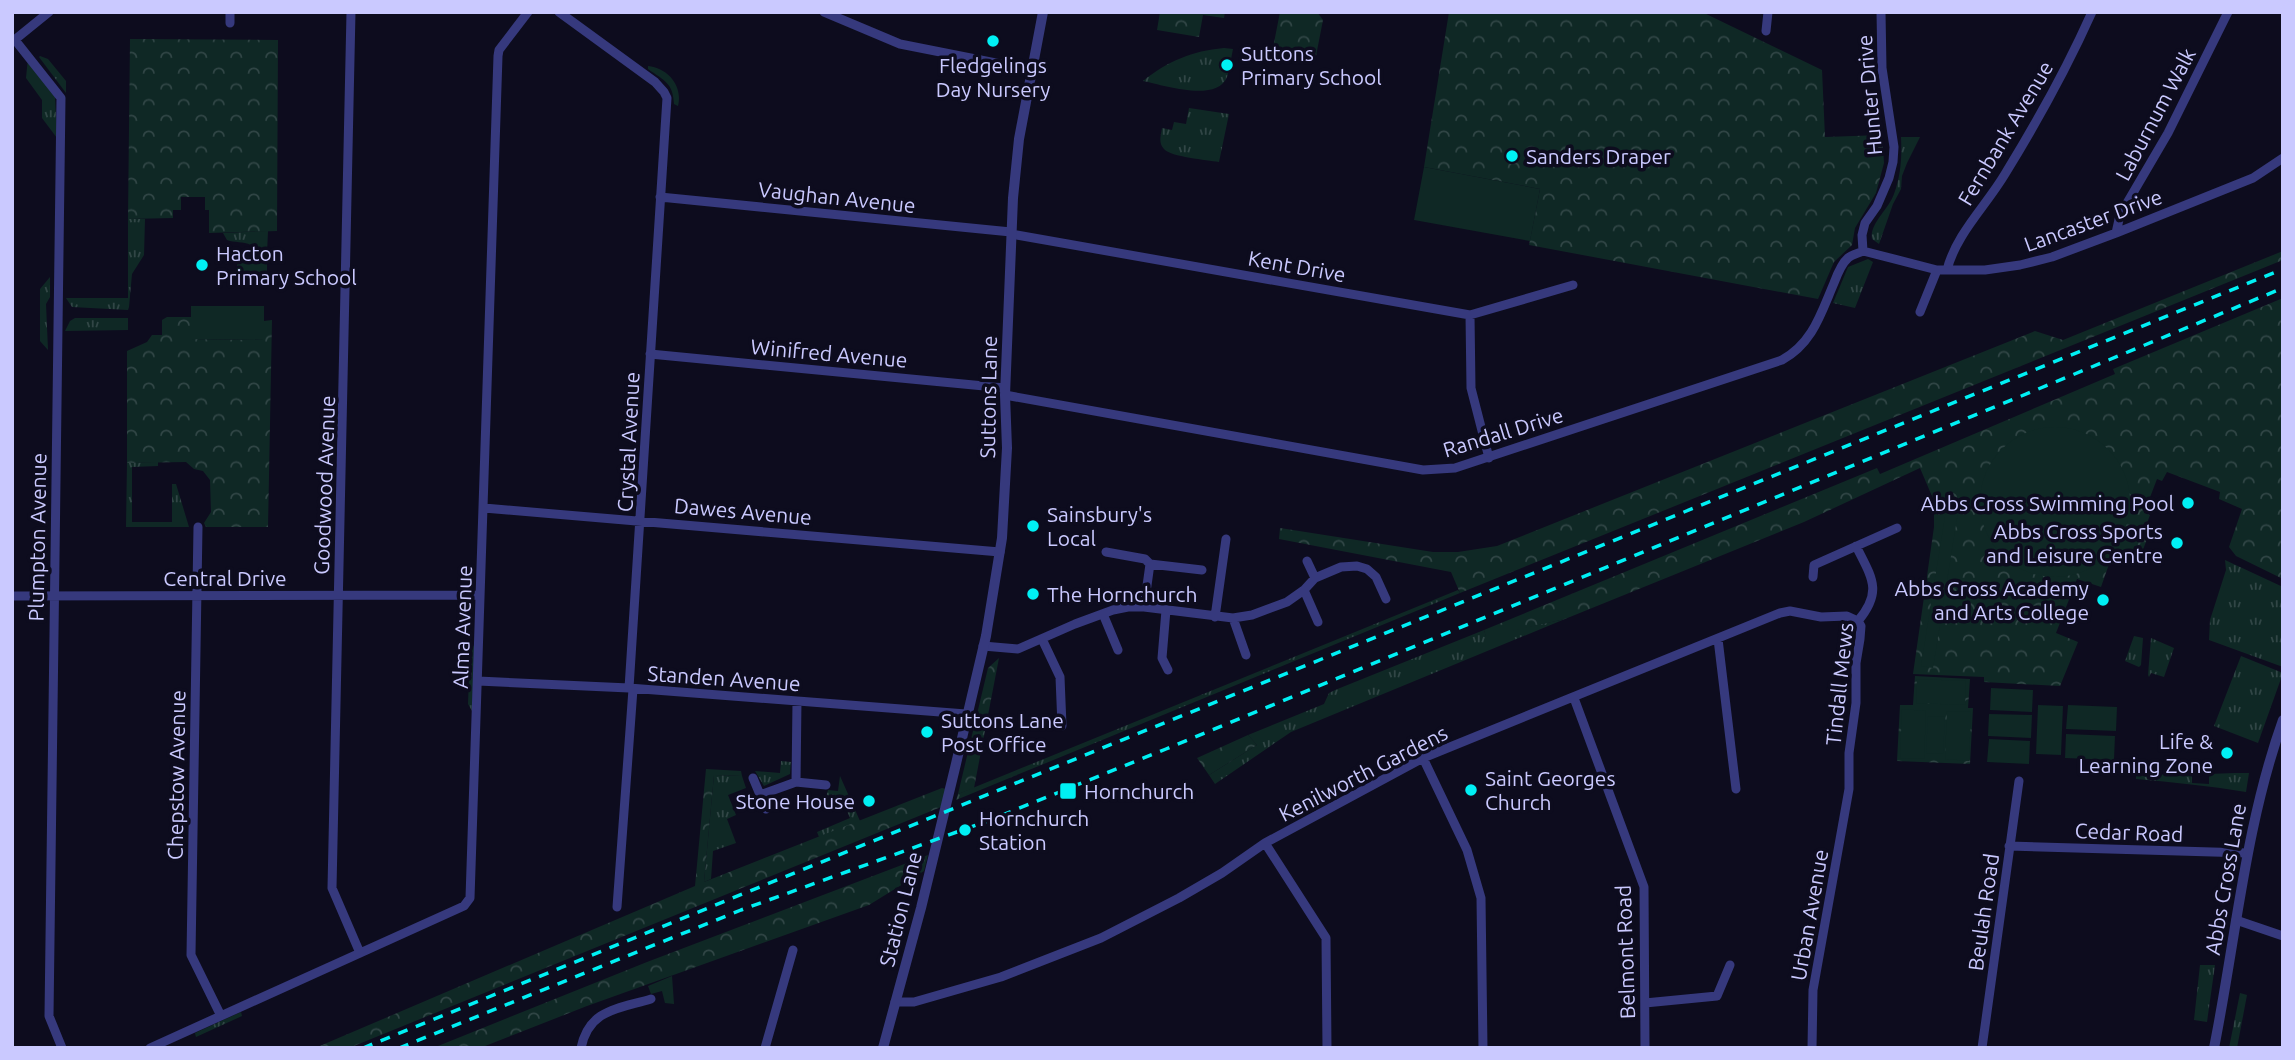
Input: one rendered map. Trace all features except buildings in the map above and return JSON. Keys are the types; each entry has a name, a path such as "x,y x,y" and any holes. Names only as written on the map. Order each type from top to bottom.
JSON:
{"street":[{"path":"14,41 49,12"},
{"path":"230,12 230,23"},
{"name":"Goodwood Avenue","path":"351,12 332,888 360,953"},
{"name":"Alma Avenue","path":"150,1048 464,906 470,898 498,56 499,50 528,12"},
{"name":"Crystal Avenue","path":"559,12 655,82 667,98 617,907"},
{"path":"824,12 900,44 1031,70"},
{"name":"Suttons Lane","path":"952,780 983,646 1000,552 1006,495 1005,392 1011,233 1019,138 1043,12"},
{"path":"1766,31 1768,12"},
{"name":"Hunter Drive","path":"1863,251 1862,235 1865,223 1877,206 1893,162 1894,147 1882,68 1881,12"},
{"name":"Laburnum Walk","path":"2116,233 2120,215 2168,133 2228,12"},
{"name":"Fernbank Avenue","path":"1920,312 1951,252 2005,176 2059,80 2088,14"},
{"name":"Plumpton Avenue","path":"14,41 61,98 49,1017 62,1048"},
{"name":"Lancaster Drive","path":"1863,251 1942,270 1985,270 2020,265 2052,257 2253,178 2283,158"},
{"name":"Vaughan Avenue","path":"660,197 1011,233"},
{"name":"Kent Drive","path":"1011,233 1469,315 1573,285"},
{"name":"Randall Drive","path":"1005,392 1423,470 1455,468 1782,360 1806,342 1816,326 1840,269 1848,258 1863,251"},
{"path":"1469,315 1471,388 1489,458"},
{"name":"Winifred Avenue","path":"650,355 1005,392"},
{"name":"Dawes Avenue","path":"484,508 1000,552"},
{"name":"Chepstow Avenue","path":"198,527 191,955 221,1016"},
{"path":"1813,577 1814,565 1897,528"},
{"path":"1215,617 1226,539"},
{"name":"Tindall Mews","path":"1849,789 1849,753 1860,639 1858,621 1870,605 1874,590 1870,574 1856,546"},
{"path":"1106,552 1145,559 1150,564 1202,570"},
{"path":"1307,561 1315,578"},
{"path":"1144,607 1150,564"},
{"path":"983,646 1015,650 1103,614 1128,607 1233,618 1269,610 1304,590 1315,578 1341,567 1357,566 1367,569 1376,577 1386,599"},
{"path":"1304,590 1318,622"},
{"name":"Central Drive","path":"12,596 480,594"},
{"path":"1166,610 1162,658 1168,670"},
{"name":"Kenilworth Gardens","path":"895,1002 914,1002 1001,977 1101,938 1210,880 1265,843 1423,758 1718,639 1790,611 1821,617 1851,617 1858,621"},
{"path":"1103,614 1118,650"},
{"path":"1233,618 1246,655"},
{"path":"1042,639 1060,677 1062,726"},
{"path":"1718,639 1736,789"},
{"name":"Standen Avenue","path":"478,681 631,689 966,714"},
{"name":"Belmont Road","path":"1574,698 1644,887 1646,1048"},
{"path":"796,782 797,701"},
{"name":"Abbs Cross Lane","path":"2214,1048 2247,853 2264,777 2283,720"},
{"path":"1423,758 1464,842 1481,898 1483,1048"},
{"path":"754,778 766,809"},
{"name":"Station Lane","path":"883,1048 952,780"},
{"name":"Beulah Road","path":"1982,1048 2019,781"},
{"path":"760,795 796,782 826,785"},
{"name":"Urban Avenue","path":"1812,1048 1813,990 1849,789"},
{"path":"1265,843 1326,938 1328,1048"},
{"name":"Cedar Road","path":"2009,846 2247,853"},
{"path":"2236,920 2283,936"},
{"path":"765,1048 793,950"},
{"path":"1645,1003 1717,996 1730,965"},
{"path":"581,1048 589,1024 598,1016 651,999"}],"green space":[{"path":"1160,12 1225,12 1224,18 1203,15 1199,37 1157,30"},
{"path":"1280,12 1317,12 1323,20 1315,61 1272,53"},
{"name":"Sanders Draper","path":"1449,12 1702,12 1822,70 1825,137 1882,135 1884,163 1876,193 1855,228 1852,245 1834,262 1818,299 1529,245 1540,189 1424,167"},
{"path":"130,39 278,40 277,231 209,233 209,210 205,210 205,197 181,197 181,210 173,210 173,218 128,219"},
{"path":"1224,48 1233,49 1228,74 1221,85 1212,89 1189,90 1143,81 1181,58"},
{"path":"39,57 48,59 66,81 66,93"},
{"path":"28,58 55,96 57,138 42,118 42,100 26,78"},
{"path":"648,66 662,70 672,79 678,92 678,106 674,104 670,87 648,69"},
{"path":"1189,108 1229,114 1219,162 1174,154 1162,147 1162,128 1172,130 1174,122 1186,124"},
{"path":"1901,137 1920,137 1902,176 1901,189 1879,244 1872,239 1873,228 1896,187"},
{"path":"1424,167 1540,189 1530,241 1414,220"},
{"path":"128,219 145,219 144,255 132,274 128,310 72,307 66,298 128,298"},
{"path":"268,231 267,253 248,244 227,240 223,233"},
{"path":"2283,251 2283,260 1460,593 1451,572 1279,539 1280,528 1433,552 1458,552 1497,546 2035,331 2063,340"},
{"path":"237,256 267,256 267,279 237,278"},
{"path":"1868,259 1873,262 1855,308 1833,303 1848,267"},
{"path":"50,277 50,297 46,304 48,350 40,341 40,289"},
{"path":"2283,298 2283,579 2236,556 2229,547 2242,509 2219,499 2220,492 2167,472 2162,481 2157,479 2144,513 2150,515 2146,526 2151,528 2140,558 2114,550 2101,587 2077,579 2056,633 2078,642 2060,686 1984,682 1984,677 1913,674 1934,527 1934,501 1920,468 1804,522 1565,619 1486,637 1484,630 1877,468 1880,474 2115,374 2113,369"},
{"path":"191,306 264,306 264,340 191,339"},
{"path":"167,317 191,317 191,339 263,340 264,321 272,320 268,527 206,527 204,523 211,512 210,480 203,471 194,469 186,462 127,463 127,351 147,342 152,335 162,335 162,320"},
{"path":"75,318 128,318 128,330 65,331 70,321"},
{"path":"2055,427 2084,433 2108,449 2124,473 2130,502 2124,531 2108,555 2084,571 2055,577 2026,571 2002,555 1986,531 1980,502 1986,473 2002,449 2026,433"},
{"path":"158,462 158,466 132,467 132,522 172,522 172,484 176,484 189,527 126,527 127,463"},
{"path":"1947,504 1959,506 1933,668 1921,666"},
{"path":"2225,560 2283,587 2283,667 2209,640 2210,620 2226,570"},
{"path":"1458,590 1460,593 956,800 958,794"},
{"path":"1565,619 1291,732 1215,784 1209,775 1257,745 1248,735 1324,704 1329,693 1335,690 1484,630 1486,636"},
{"path":"2134,636 2143,638 2139,667 2125,661"},
{"path":"2151,638 2174,648 2164,677 2151,673 2149,677 2148,675"},
{"path":"474,645 472,711 468,704 470,652"},
{"path":"2241,656 2283,673 2258,743 2214,726"},
{"path":"999,658 974,788 958,794 988,668"},
{"path":"1915,676 1970,679 1968,708 1973,708 1970,764 1897,761 1900,705 1913,705"},
{"path":"1917,679 1966,681 1965,705 1916,703"},
{"path":"1991,688 2033,690 2032,712 1990,710"},
{"path":"2038,705 2063,706 2061,755 2036,754"},
{"path":"2068,705 2117,707 2116,731 2066,729"},
{"path":"1902,709 1926,711 1924,759 1900,758"},
{"path":"1947,711 1971,712 1969,761 1945,759"},
{"path":"1989,714 2032,715 2031,738 1988,736"},
{"path":"1928,716 1945,717 1943,754 1926,753"},
{"path":"2066,734 2115,736 2114,760 2065,758"},
{"path":"1248,735 1257,745 1209,775 1197,758"},
{"path":"1989,739 2030,741 2029,764 1987,762"},
{"path":"781,761 791,762 790,774 764,786 755,771 780,773"},
{"path":"706,769 741,771 742,776 714,775 704,882 942,788 946,789 941,807 349,1048 315,1048 695,886"},
{"path":"2249,773 2246,792 2136,779 2136,776 2151,774 2192,776 2192,783 2209,784 2209,774"},
{"path":"714,775 742,776 746,788 728,795 736,815 727,819 736,843 713,851 711,879 704,882"},
{"path":"840,776 860,821 819,837 817,832 850,818 842,799 815,810 809,796 826,797 828,790 838,791"},
{"path":"928,855 924,871 869,905 587,1006 480,1048 433,1048 647,962"},
{"path":"2200,965 2215,965 2207,1022 2194,1020"},
{"path":"672,976 674,1004 665,1003 662,991 651,994 648,986"},
{"path":"2240,993 2247,995 2237,1048 2229,1048"},
{"path":"241,1012 242,1016 196,1037 195,1033"}],"railway":[{"path":"363,1048 2283,269"},
{"path":"399,1048 741,910 990,820 2283,288"}],"place":[{"name":"Fledgelings Day Nursery","path":"993,41"},
{"name":"Suttons Primary School","path":"1227,65"},
{"name":"Sanders Draper","path":"1512,156"},
{"name":"Hacton Primary School","path":"202,265"},
{"name":"Abbs Cross Swimming Pool","path":"2188,503"},
{"name":"Sainsbury's Local","path":"1033,526"},
{"name":"Abbs Cross Sports and Leisure Centre","path":"2177,543"},
{"name":"The Hornchurch","path":"1033,594"},
{"name":"Abbs Cross Academy and Arts College","path":"2103,600"},
{"name":"Suttons Lane Post Office","path":"927,732"},
{"name":"Life & Learning Zone","path":"2227,753"},
{"name":"Saint Georges Church","path":"1471,790"},
{"name":"Hornchurch","path":"1068,791"},
{"name":"Stone House","path":"869,801"},
{"name":"Hornchurch Station","path":"965,830"}]}
